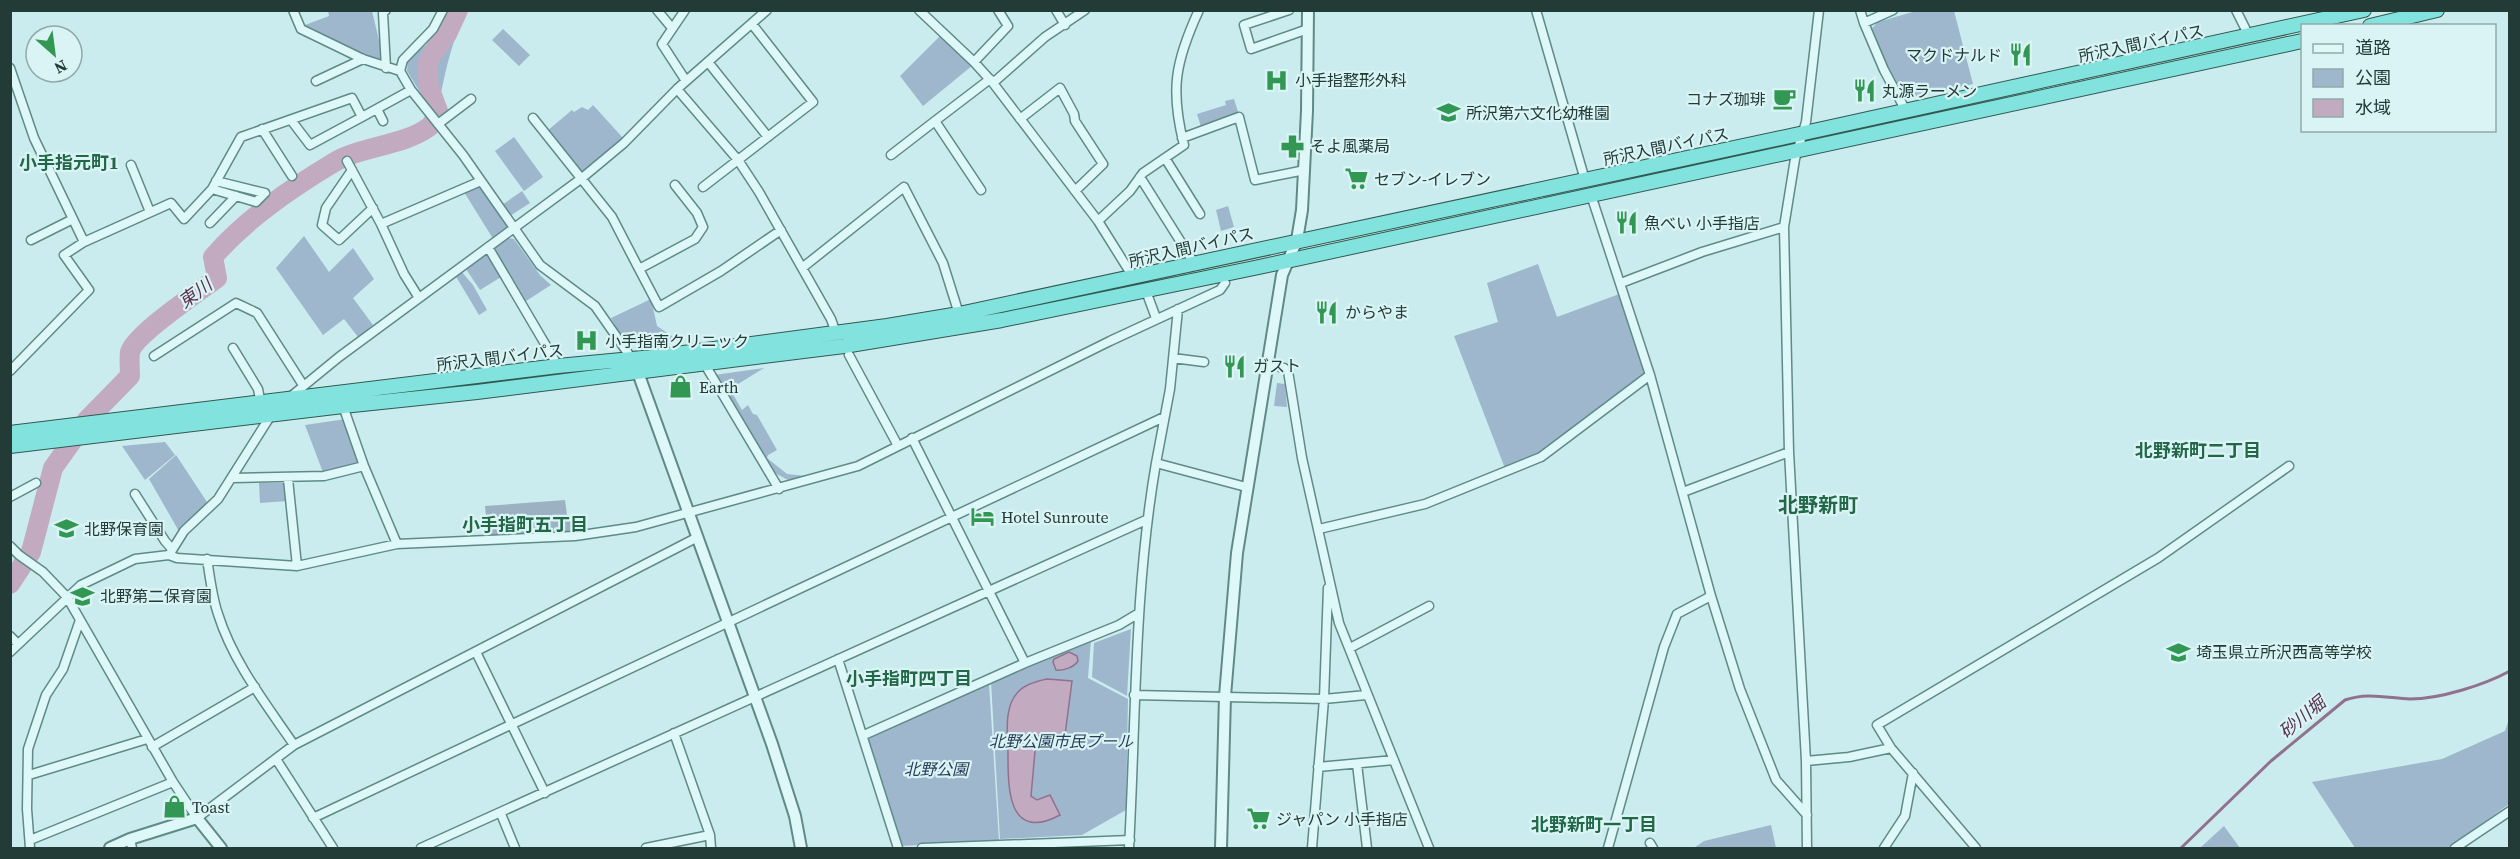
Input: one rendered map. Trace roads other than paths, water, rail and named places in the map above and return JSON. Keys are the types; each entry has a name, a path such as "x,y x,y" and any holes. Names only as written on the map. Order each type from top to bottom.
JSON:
{"highway":[{"name":"所沢入間バイパス","path":"2302,24 2364,10"},
{"path":"2378,24 2437,10"},
{"name":"所沢入間バイパス","path":"10,446 477,392 958,314 2301,24"},
{"name":"所沢入間バイパス","path":"10,433 558,366 704,363 844,346 1002,320 1146,291 2301,41"}],"street":[{"path":"293,10 301,29 363,59 400,71"},
{"path":"386,10 382,13 386,68"},
{"path":"443,10 433,28 403,60 400,71 411,90 481,181 540,265 595,306 635,365 785,783 801,849"},
{"path":"657,10 672,28"},
{"path":"685,10 662,45 686,81"},
{"path":"10,652 81,585 135,559 171,552 184,531 218,499 269,417 286,400 582,178 624,143 677,89 767,10"},
{"path":"918,10 991,81 1098,221 1133,277"},
{"path":"974,62 1008,26 999,10"},
{"path":"1056,10 1065,25"},
{"path":"891,155 991,81 1045,37 1085,10"},
{"path":"1098,221 1130,191 1140,177 1184,145 1176,112 1175,88 1182,46 1198,10"},
{"path":"1289,10 1244,25 1251,49 1308,29"},
{"path":"1221,849 1231,615 1246,487 1266,364 1282,275 1297,240 1305,170 1308,10"},
{"path":"1536,10 1585,180"},
{"path":"1807,849 1806,761 1789,452 1784,227 1797,150 1804,133 1819,10"},
{"path":"1860,10 1884,70 1906,111"},
{"path":"1864,22 1893,10"},
{"path":"2236,10 2249,36"},
{"path":"703,187 813,102 752,24"},
{"path":"316,81 363,59"},
{"path":"708,62 768,137"},
{"path":"10,68 34,138 84,242"},
{"path":"1020,119 1060,88 1074,114 1075,121 1103,164 1075,191"},
{"path":"677,89 738,160 781,230 831,319 836,333"},
{"path":"291,120 310,145 411,90"},
{"path":"10,371 89,290 64,255 84,242 171,203 184,219 212,189 241,138 352,98 362,117"},
{"path":"438,124 471,99"},
{"path":"376,109 383,122"},
{"path":"1182,138 1239,117 1255,180 1305,170"},
{"path":"532,118 612,217 659,307 721,271 781,230"},
{"path":"935,121 981,190"},
{"path":"262,129 292,176"},
{"path":"1165,158 1200,214"},
{"path":"347,161 373,208 404,274 419,298"},
{"path":"131,165 150,212"},
{"path":"352,170 326,208 322,225 339,240 373,208"},
{"path":"1140,177 1194,263"},
{"path":"212,189 256,202 265,193 216,181"},
{"path":"381,224 481,181"},
{"path":"639,269 695,239 703,227 697,213 675,185"},
{"path":"802,268 904,187 943,262 958,314"},
{"path":"1591,195 1650,375 1711,596 1740,689 1776,780 1807,815"},
{"path":"210,223 236,196"},
{"path":"31,240 73,219"},
{"path":"1621,283 1702,252 1784,227"},
{"path":"488,247 558,366"},
{"path":"135,494 177,558 297,566 397,544 575,536 636,527 858,466 897,444 1156,318 1221,290 1225,283"},
{"path":"1146,291 1156,318"},
{"path":"154,356 236,303 257,313 303,385"},
{"path":"922,849 1130,844 1134,695 1146,520 1173,358 1178,309"},
{"path":"233,348 258,389 261,404"},
{"path":"849,355 897,444"},
{"path":"1173,358 1204,362"},
{"path":"704,363 780,489"},
{"path":"1266,364 1288,371 1302,459 1329,573 1338,623 1429,849"},
{"path":"1319,529 1425,504 1541,457 1650,375"},
{"path":"343,406 364,466 397,544"},
{"path":"313,818 1164,417"},
{"path":"912,438 1024,663"},
{"path":"1683,492 1789,452"},
{"path":"1156,463 1246,487"},
{"path":"233,478 324,476 364,466"},
{"path":"1976,849 1891,748 1877,725 2158,558 2289,466"},
{"path":"288,478 297,566"},
{"path":"10,497 36,483"},
{"path":"421,849 1146,520"},
{"path":"110,849 131,844 197,818 294,746 696,538"},
{"path":"10,546 43,572 67,597 87,628 173,782 221,849"},
{"path":"207,559 217,612 227,638 255,687 294,746"},
{"path":"1311,849 1324,699 1329,573"},
{"path":"1608,849 1664,647 1677,614 1711,596"},
{"path":"1350,648 1429,606"},
{"path":"864,735 1024,663 1119,625 1139,613"},
{"path":"80,620 63,669 46,695 28,749 27,808 30,844 173,782"},
{"path":"10,636 18,645"},
{"path":"476,652 544,792"},
{"path":"838,659 864,735 898,849"},
{"path":"29,775 150,743 255,687"},
{"path":"1134,695 1324,699 1366,695"},
{"path":"674,733 710,835 711,849"},
{"path":"1806,761 1849,757 1891,748"},
{"path":"276,759 333,849"},
{"path":"1318,767 1394,760"},
{"path":"1357,764 1368,849"},
{"path":"1884,849 1905,816 1913,773"},
{"path":"2455,849 2510,811"},
{"path":"501,814 515,849"},
{"path":"646,849 710,835"}],"water":[{"path":"1069,652 1077,656 1078,661 1068,668 1056,670 1054,659"},
{"path":"1047,679 1072,681 1065,735 1044,733 1036,740 1031,796 1037,800 1050,795 1060,815 1043,822 1030,822 1021,817 1011,797 1008,770 1008,714 1013,698 1021,689 1031,683"}],"waterway":[{"name":"東川","path":"10,584 31,552 53,468 87,420 130,376 130,352 134,344 155,324 217,278 213,257 269,206 344,157 407,138 432,124 438,111 429,87 427,66 432,54 447,34 458,10"},
{"name":"砂川堀","path":"2181,848 2271,761 2345,700 2369,696 2410,699 2435,697 2475,686 2510,671"}],"place":[{"name":"マクドナルド","path":"2020,55"},
{"name":"小手指整形外科","path":"1277,80"},
{"name":"丸源ラーメン","path":"1864,91"},
{"name":"コナズ珈琲","path":"1784,99"},
{"name":"所沢第六文化幼稚園","path":"1448,113"},
{"name":"そよ風薬局","path":"1292,146"},
{"name":"セブン-イレブン","path":"1356,179"},
{"name":"魚べい 小手指店","path":"1626,223"},
{"name":"からやま","path":"1327,312"},
{"name":"小手指南クリニック","path":"587,341"},
{"name":"ガスト","path":"1235,366"},
{"name":"Earth","path":"681,387"},
{"name":"Hotel Sunroute","path":"983,517"},
{"name":"北野保育園","path":"66,529"},
{"name":"北野第二保育園","path":"82,596"},
{"name":"埼玉県立所沢西高等学校","path":"2178,652"},
{"name":"Toast","path":"174,807"},
{"name":"ジャパン 小手指店","path":"1258,819"}],"district":[{"name":"小手指元町1","path":"69,162"},
{"name":"北野新町二丁目","path":"2198,450"},
{"name":"北野新町","path":"1818,505"},
{"name":"小手指町五丁目","path":"525,524"},
{"name":"小手指町四丁目","path":"909,678"},
{"name":"北野新町一丁目","path":"1594,824"}],"park label":[{"name":"北野公園市民プール","path":"1061,741"},
{"name":"北野公園","path":"936,769"}]}
